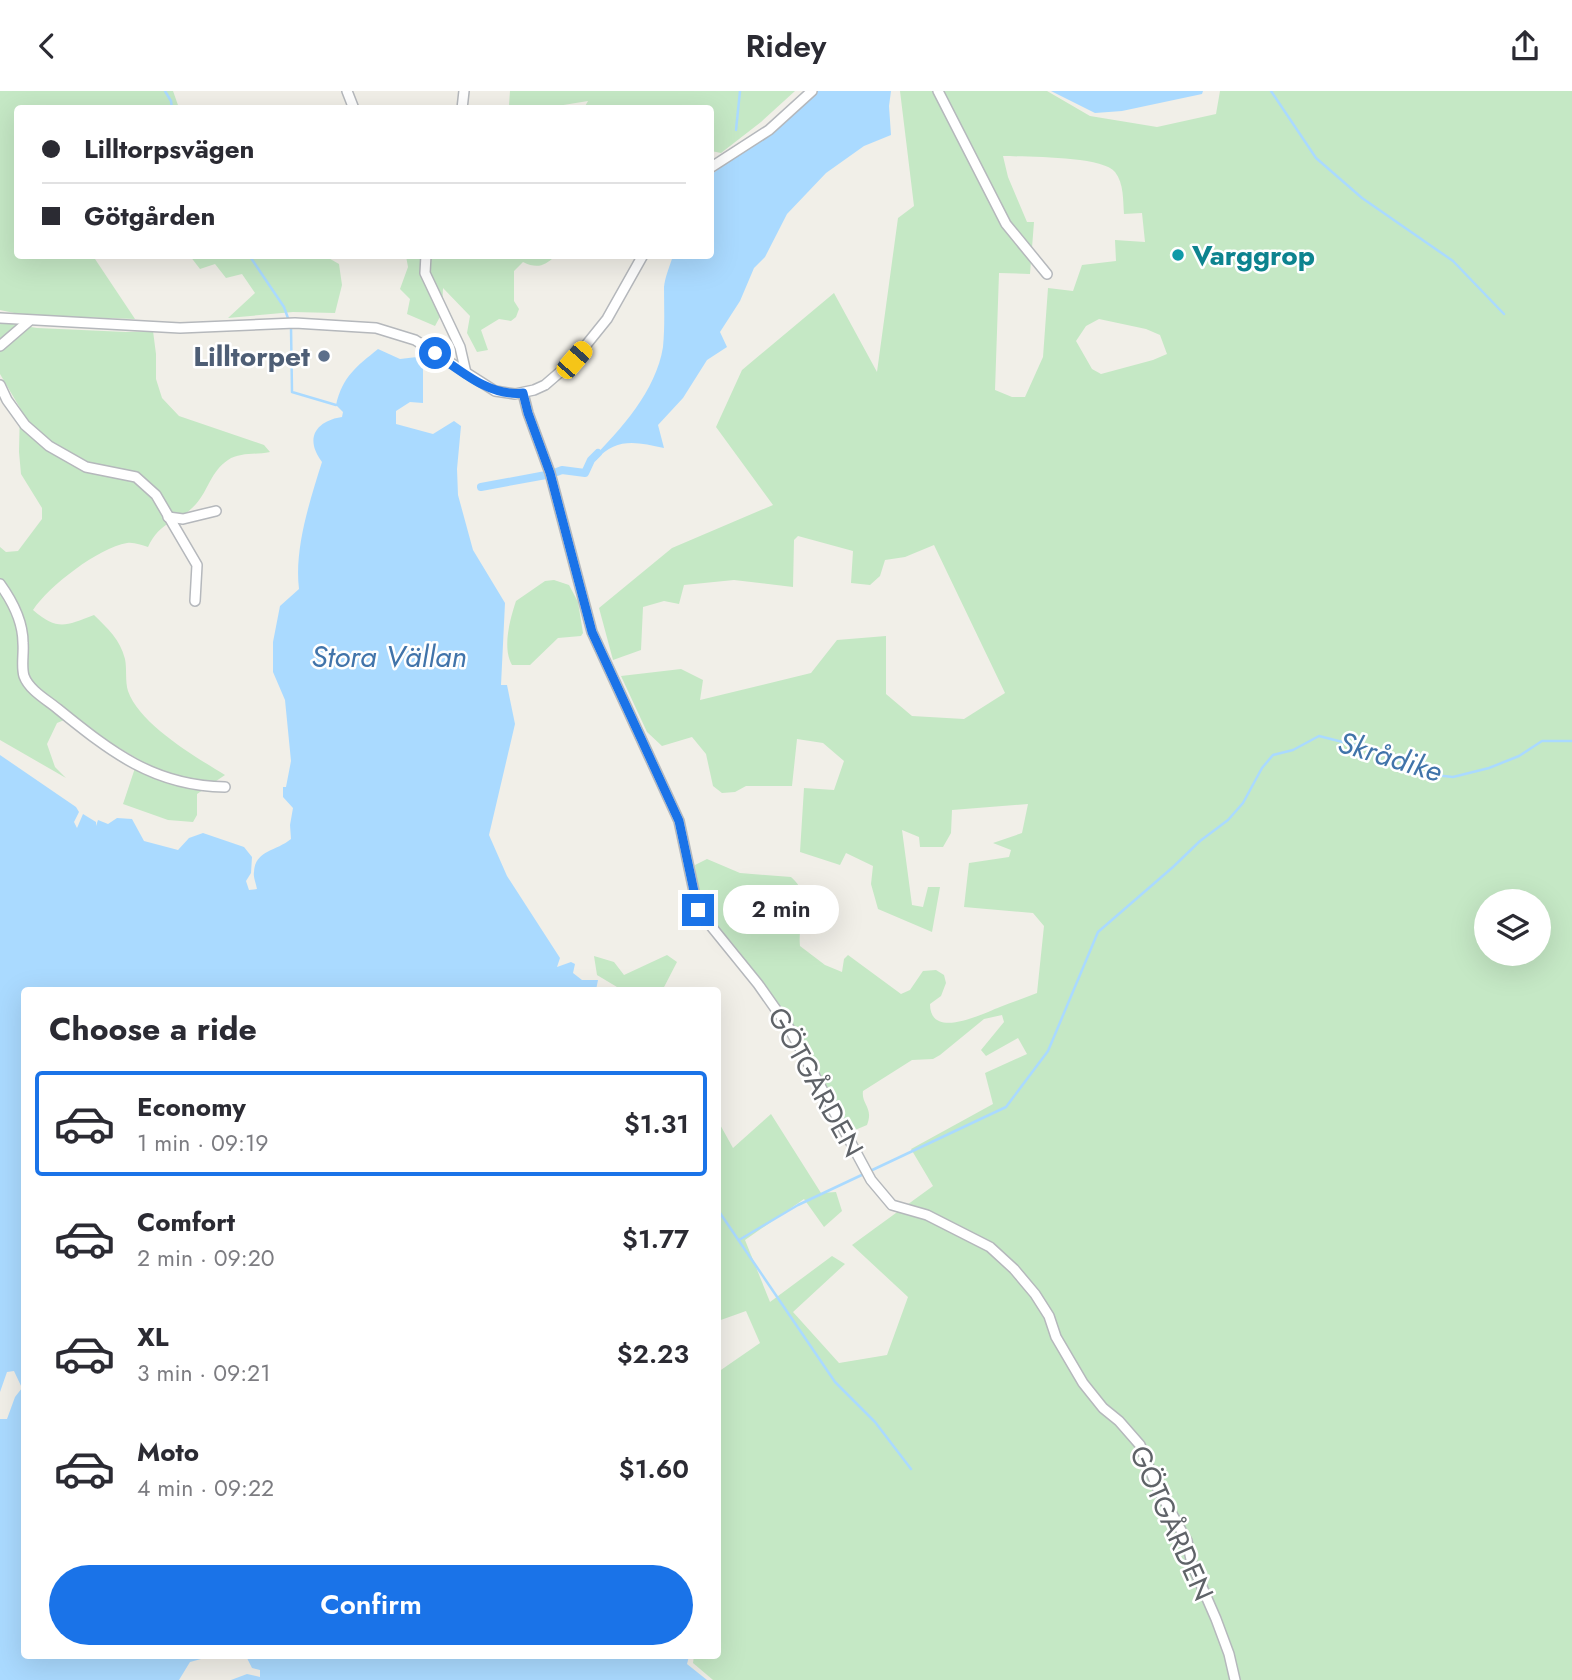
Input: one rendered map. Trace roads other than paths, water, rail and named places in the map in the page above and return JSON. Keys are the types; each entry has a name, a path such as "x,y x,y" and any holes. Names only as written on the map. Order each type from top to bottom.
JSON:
{"street":[{"path":"714,164 769,130 812,91"},
{"path":"938,91 1006,224 1046,274"},
{"path":"426,259 425,273 460,347 466,373"},
{"path":"0,318 180,328 295,323 376,328 415,340 499,392 523,393 545,385 574,360 607,319 641,259"},
{"path":"0,346 29,321"},
{"path":"0,385 7,400 33,434 48,446 86,467 121,473 140,480 156,495 197,565 195,601"},
{"name":"GÖTGÅRDEN","path":"523,393 550,473 592,632 679,821 698,910 771,1000 789,1028 871,1180 883,1195 892,1205 927,1215 990,1247 1014,1269 1035,1294 1083,1383 1103,1408 1119,1421 1140,1445 1157,1487 1187,1541 1192,1564 1224,1642 1235,1680"},
{"path":"168,517 183,519 216,511"},
{"path":"0,584 20,620 24,641 24,675 38,693 104,746 136,765 172,780 202,787 225,787"}],"water":[{"path":"816,91 891,91 891,135 864,146 826,173 787,214 765,257 754,268 740,301 720,332 727,347 707,360 683,398 658,425 664,448 627,443 611,448 596,460 591,460 636,408 653,379 663,347 664,287 672,259 714,259 714,173"},
{"path":"1051,91 1203,91 1202,94 1122,111 1095,113"},
{"name":"Stora Vällan","path":"378,349 400,359 417,357 423,369 423,403 410,402 396,411 396,424 433,434 454,421 461,426 457,469 458,495 473,550 505,603 501,685 507,685 515,724 489,835 507,876 560,958 557,967 571,962 575,964 573,973 582,980 598,980 597,987 21,987 21,1386 14,1371 7,1372 0,1392 0,755 76,807 79,812 74,822 77,828 83,814 96,822 96,826 98,820 108,824 117,818 132,819 144,841 178,850 189,838 203,833 244,847 252,857 251,873 246,881 249,890 257,889 254,874 258,859 291,839 293,808 283,797 283,787 286,787 291,761 285,700 273,672 273,642 280,606 299,589 301,541 322,462 313,440 321,425 342,417 343,412 336,405 339,395 357,367"},
{"name":"Stora Vällan","path":"21,1389 21,1659 201,1659 190,1662 179,1680 0,1680 0,1419 7,1419 15,1397"},
{"path":"248,1659 688,1659 687,1664 707,1680 231,1680 247,1674 260,1677 260,1670 252,1668"}],"waterway":[{"path":"165,91 172,105"},
{"path":"736,130 740,91"},
{"path":"1271,91 1316,158 1362,198 1453,261 1504,314"},
{"path":"252,259 284,307 289,321"},
{"path":"291,327 292,392 336,405"},
{"path":"554,473 562,470 585,473 598,453"},
{"path":"481,487 546,475"},
{"name":"Skrådike","path":"739,1240 798,1205 1006,1107 1048,1051 1098,932 1200,841 1228,820 1243,803 1262,768 1273,755 1293,750 1319,736 1386,753 1425,774 1453,777 1489,768 1519,756 1542,741 1572,741"},
{"path":"721,1214 835,1382 875,1422 911,1469"}],"place":[{"name":"Varggrop","path":"1178,255"},
{"name":"Lilltorpet","path":"324,356"}]}
